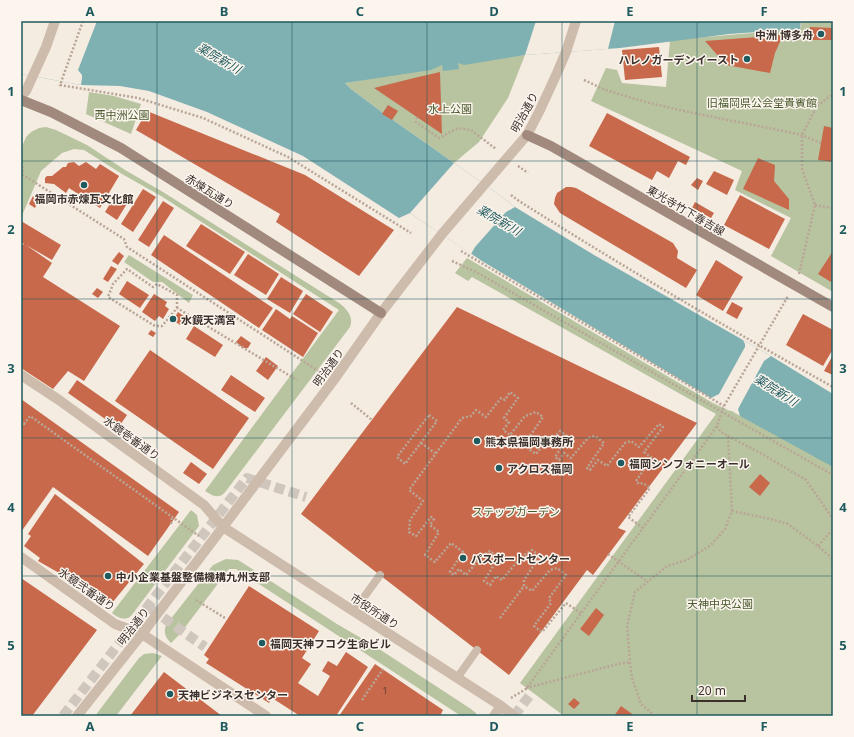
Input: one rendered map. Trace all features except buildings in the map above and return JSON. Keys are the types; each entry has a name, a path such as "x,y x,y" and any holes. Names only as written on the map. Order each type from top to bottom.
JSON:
{"main road":[{"name":"赤煉瓦通り","path":"21,100 51,112 121,148 381,313"},
{"name":"東光寺竹下春吉線","path":"527,135 551,146 833,307"}],"street":[{"path":"21,96 26,91 46,46 55,21"},
{"name":"明治通り","path":"77,716 142,634 333,381 381,313 442,234 527,135 566,52 576,21"},
{"name":"水鏡壱番通り","path":"21,375 59,400 204,505 223,527"},
{"name":"市役所通り","path":"223,527 501,706 514,716"},
{"name":"水鏡弐番通り","path":"21,557 115,624 142,634 266,716"},
{"path":"494,716 501,706"}],"lane":[{"path":"354,611 380,575"},
{"path":"457,678 477,650"}],"path":[{"path":"83,21 60,85 138,98 204,118 288,157 412,232"},
{"path":"584,80 611,92 678,110 802,135 821,143"},
{"path":"526,688 717,426 724,406 794,285 800,273 815,205 802,169 802,135 818,106 833,94"},
{"path":"417,117 416,122 439,138 458,128 471,130 528,173"},
{"path":"21,154 23,175 124,239 126,247 333,381"},
{"path":"511,195 519,202 758,347 833,387"},
{"path":"815,205 833,208"},
{"path":"461,251 724,406"},
{"path":"452,261 476,272 833,475"},
{"path":"126,269 153,287 157,284 177,295 177,308 162,326 155,326 108,296 113,284 126,269"},
{"path":"177,308 297,380"},
{"path":"500,618 524,586 524,580 540,556 532,550 521,557 502,580 496,576 490,585 484,580 499,557 490,551 482,556 466,575 459,570 454,575 450,572 464,552 451,543 435,562 425,555 439,532 430,525 434,519 431,517 416,536 409,532 410,520 423,501 409,490 462,418 471,416 476,410 486,417 501,398 505,400 510,392 518,398 504,418 509,422 503,430 510,435 525,416 536,412 543,417 530,436 530,450 536,454 551,435 554,438 560,431 568,437 555,457 559,460 564,453 571,458 588,438 595,436 604,443 587,468 590,470 598,460 607,466 625,442 631,441 639,447 659,424 663,427 644,452 652,458 636,481 639,484 643,483 650,488 628,517 643,528"},
{"path":"351,403 372,420"},
{"path":"429,415 437,421 422,443 405,464 397,457 429,415"},
{"path":"21,421 24,424 30,416 202,537"},
{"path":"717,426 721,432 806,480 833,520"},
{"path":"655,716 641,704 632,678 627,626 636,592 667,566 687,560 711,545 725,529 732,511 728,436"},
{"path":"422,443 435,453"},
{"path":"732,511 771,518 788,524 833,559"},
{"path":"171,524 172,516"},
{"path":"818,546 833,529"},
{"path":"608,554 648,582"},
{"path":"524,586 532,591 550,570 557,568 566,575 549,598 551,603 534,626 542,632 566,603 581,614"},
{"path":"196,600 225,618"},
{"path":"501,706 515,694 526,688 630,662"},
{"path":"362,700 383,670"}],"green space":[{"name":"旧福岡県公会堂貴賓館","path":"802,21 833,21 833,292 771,256 791,218 735,190 742,171 591,101 606,68 617,70 622,83 666,87 670,40 800,29"},
{"name":"水上公園","path":"525,55 508,98 479,142 454,163 383,113 345,83 442,65"},
{"name":"西中洲公園","path":"89,92 114,96 141,104 131,134 86,114"},
{"path":"46,127 56,130 87,145 339,303 349,314 351,320 350,327 221,496 213,496 205,491 339,310 161,196 84,150 74,149 62,153 41,171 21,218 21,149 26,137 31,132 39,128"},
{"path":"129,255 193,295 189,303 162,282 153,282 124,262"},
{"name":"天神中央公園","path":"467,258 713,403 730,411 737,410 833,464 833,716 564,716 520,683 716,414 472,277 468,281 455,273"},
{"path":"191,510 197,515 199,526 131,616 124,619 114,615 112,613"},
{"path":"226,559 238,560 243,563 471,709 476,713 476,716 461,716 236,569 229,569 180,634 171,643 166,635 166,625 213,565"},
{"path":"153,653 162,656 116,716 95,716 139,658 144,654"}],"water":[{"name":"薬院新川","path":"21,21 801,21 800,29 729,34 620,48 525,55 464,65 458,63 459,69 443,71 442,65 431,70 345,83 383,113 515,207 594,255 771,356 833,394 833,467 740,416 721,402 711,398 482,261 410,213 399,218 303,156 207,112 149,91 120,86 81,85 21,74"}],"pier":[{"path":"21,21 97,21 78,70 82,75 81,85 21,74"},
{"path":"536,21 615,21 608,49 525,55"},
{"path":"454,163 515,207 506,212 475,247 471,254 410,213"},
{"path":"743,340 771,356 764,361 738,409 740,416 711,398 719,394 745,347"}],"tunnel":[{"path":"63,716 247,478 306,497"},
{"path":"151,609 205,647"},
{"path":"514,716 530,695"}],"place":[{"name":"中洲 博多舟","path":"821,34"},
{"name":"ハレノガーデンイースト","path":"747,59"},
{"name":"福岡市赤煉瓦文化館","path":"84,185"},
{"name":"水鏡天満宮","path":"173,319"},
{"name":"熊本県福岡事務所","path":"477,441"},
{"name":"福岡シンフォニーオール","path":"621,463"},
{"name":"アクロス福岡","path":"499,468"},
{"name":"パスポートセンター","path":"463,558"},
{"name":"中小企業基盤整備機構九州支部","path":"108,576"},
{"name":"福岡天神フコク生命ビル","path":"262,643"},
{"name":"天神ビジネスセンター","path":"170,694"}],"park label":[{"name":"ステップガーデン","path":"516,511"}]}
